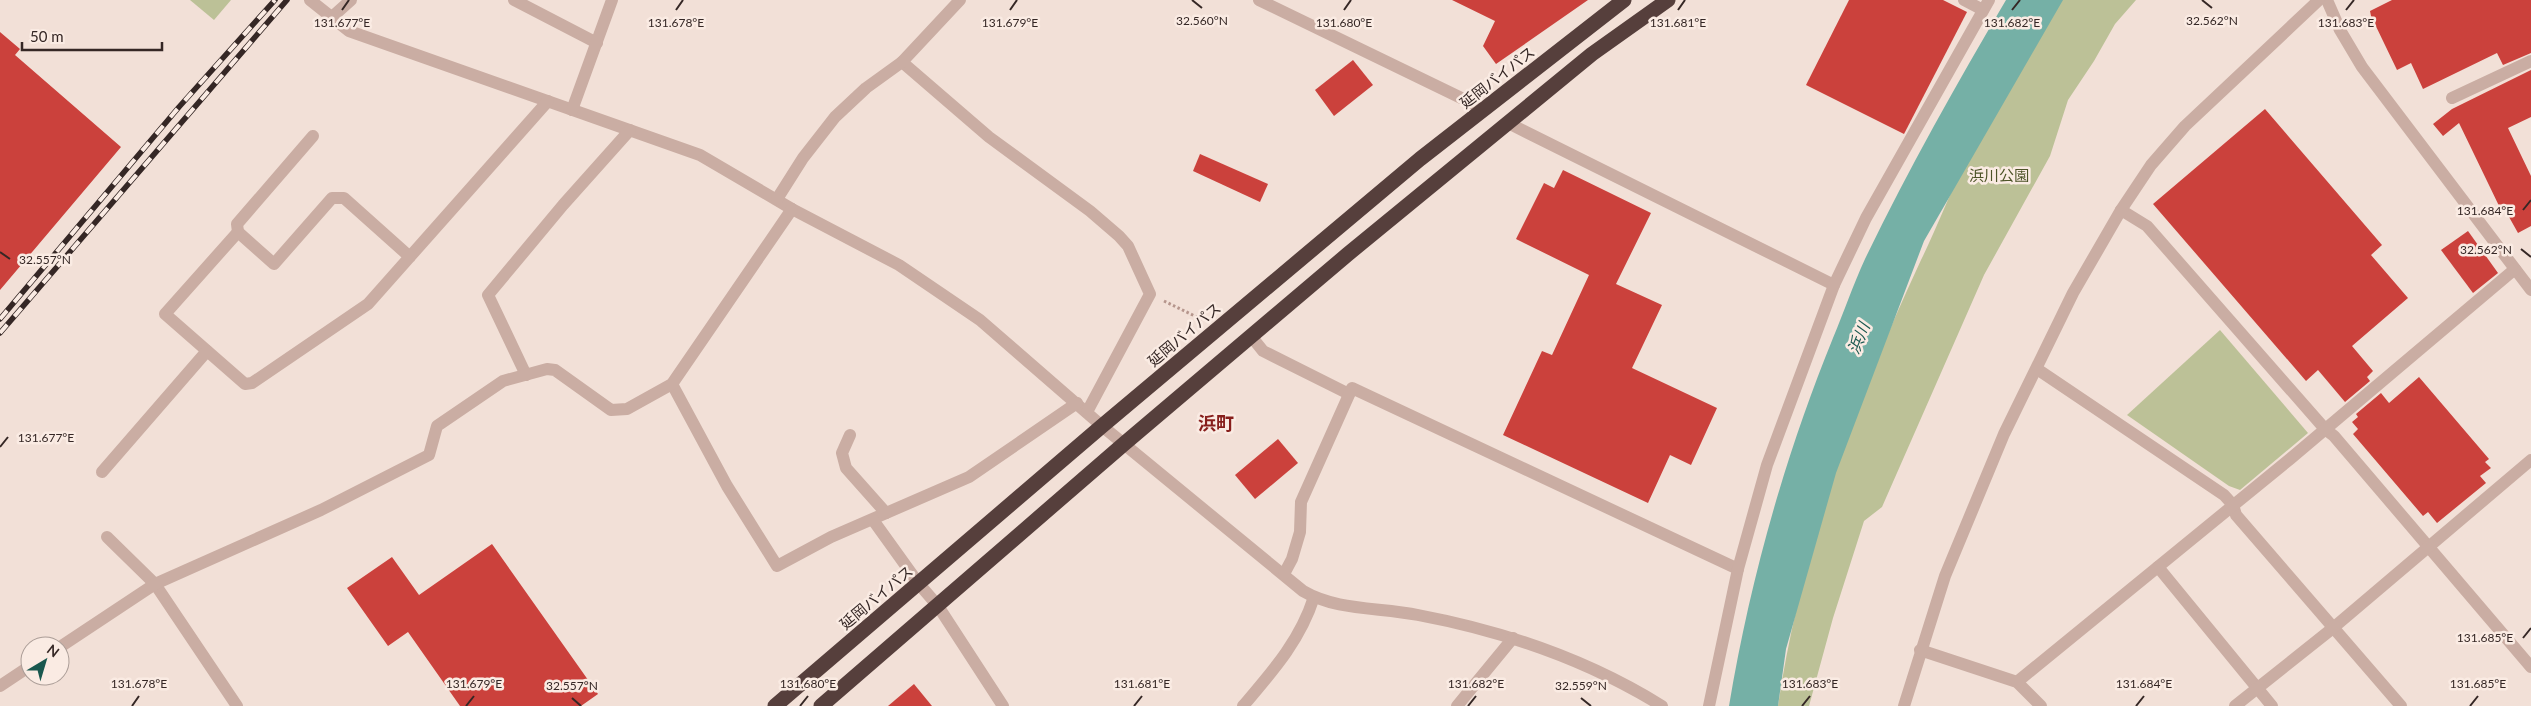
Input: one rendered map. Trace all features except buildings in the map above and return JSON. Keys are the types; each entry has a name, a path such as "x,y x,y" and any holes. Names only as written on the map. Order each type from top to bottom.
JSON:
{"highway":[{"name":"延岡バイパス","path":"775,706 1102,426 1420,159 1624,0"},
{"path":"821,706 1251,336 1592,54 1668,0"}],"street":[{"path":"310,0 349,31 700,156 792,209 899,265 980,320 1102,426 1314,597 1328,602 1418,614 1513,638 1592,668 1662,706"},
{"path":"332,17 351,0"},
{"path":"514,0 597,43"},
{"path":"572,110 612,0"},
{"path":"777,199 803,158 835,117 866,88 902,62 960,0"},
{"path":"1259,0 1484,109"},
{"path":"1709,706 1738,569 1767,465 1834,285 1866,218 1986,5 1964,0"},
{"path":"1904,706 1920,650 1945,576 2004,434 2073,293 2121,210 2151,165 2185,126 2320,0"},
{"path":"2327,0 2340,30 2362,66 2531,290"},
{"path":"2452,98 2531,61"},
{"path":"672,384 727,486 777,566 831,537 969,477 1082,408 1150,294 1128,246 1090,211 989,137 902,62"},
{"path":"238,232 165,314 245,384 252,383 368,304 548,101"},
{"path":"1508,123 1834,285"},
{"path":"526,375 488,295 563,205 630,130"},
{"path":"314,136 237,224 238,232 274,264 332,198 344,198 410,257"},
{"path":"70,640 155,584 321,510 429,455 437,426 503,381 547,369 555,370 610,410 627,409 672,384 792,209"},
{"path":"2121,210 2147,226 2325,429 2334,436 2531,667"},
{"path":"2017,682 2325,429 2515,269"},
{"path":"1251,336 1263,351 1349,394"},
{"path":"102,472 207,351"},
{"path":"2037,369 2224,495 2233,505 2236,515 2402,706"},
{"path":"1284,574 1292,559 1300,532 1301,502 1352,388 1738,569"},
{"path":"850,435 842,452 846,468 886,513"},
{"path":"2235,706 2334,628 2531,460"},
{"path":"873,520 918,584 938,606 1003,706"},
{"path":"107,537 155,584 237,706"},
{"path":"2158,567 2272,706"},
{"path":"1243,706 1279,665 1295,641 1307,618 1314,597"},
{"path":"1457,706 1513,638"},
{"path":"1920,650 2017,682 2027,700 2041,706"},
{"path":"0,686 20,673"}],"path":[{"path":"1150,294 1219,328"}],"green space":[{"path":"190,0 231,0 214,20"},
{"name":"浜川公園","path":"2062,0 2136,0 2115,24 2094,61 2068,100 2050,156 1984,275 1882,507 1864,521 1833,618 1809,706 1778,706 1788,648 1816,534 1833,478 1874,367 1966,162"},
{"path":"2220,330 2308,433 2240,490 2229,486 2127,415"}],"water":[{"name":"浜川","path":"2006,0 2063,0 1924,241 1836,473 1786,649 1778,706 1729,706 1747,612 1771,519 1799,428 1856,279 1915,160"}],"railway":[{"path":"0,319 179,107 275,0"},
{"path":"0,333 287,0"}],"district":[{"name":"浜町","path":"1216,423"}]}
